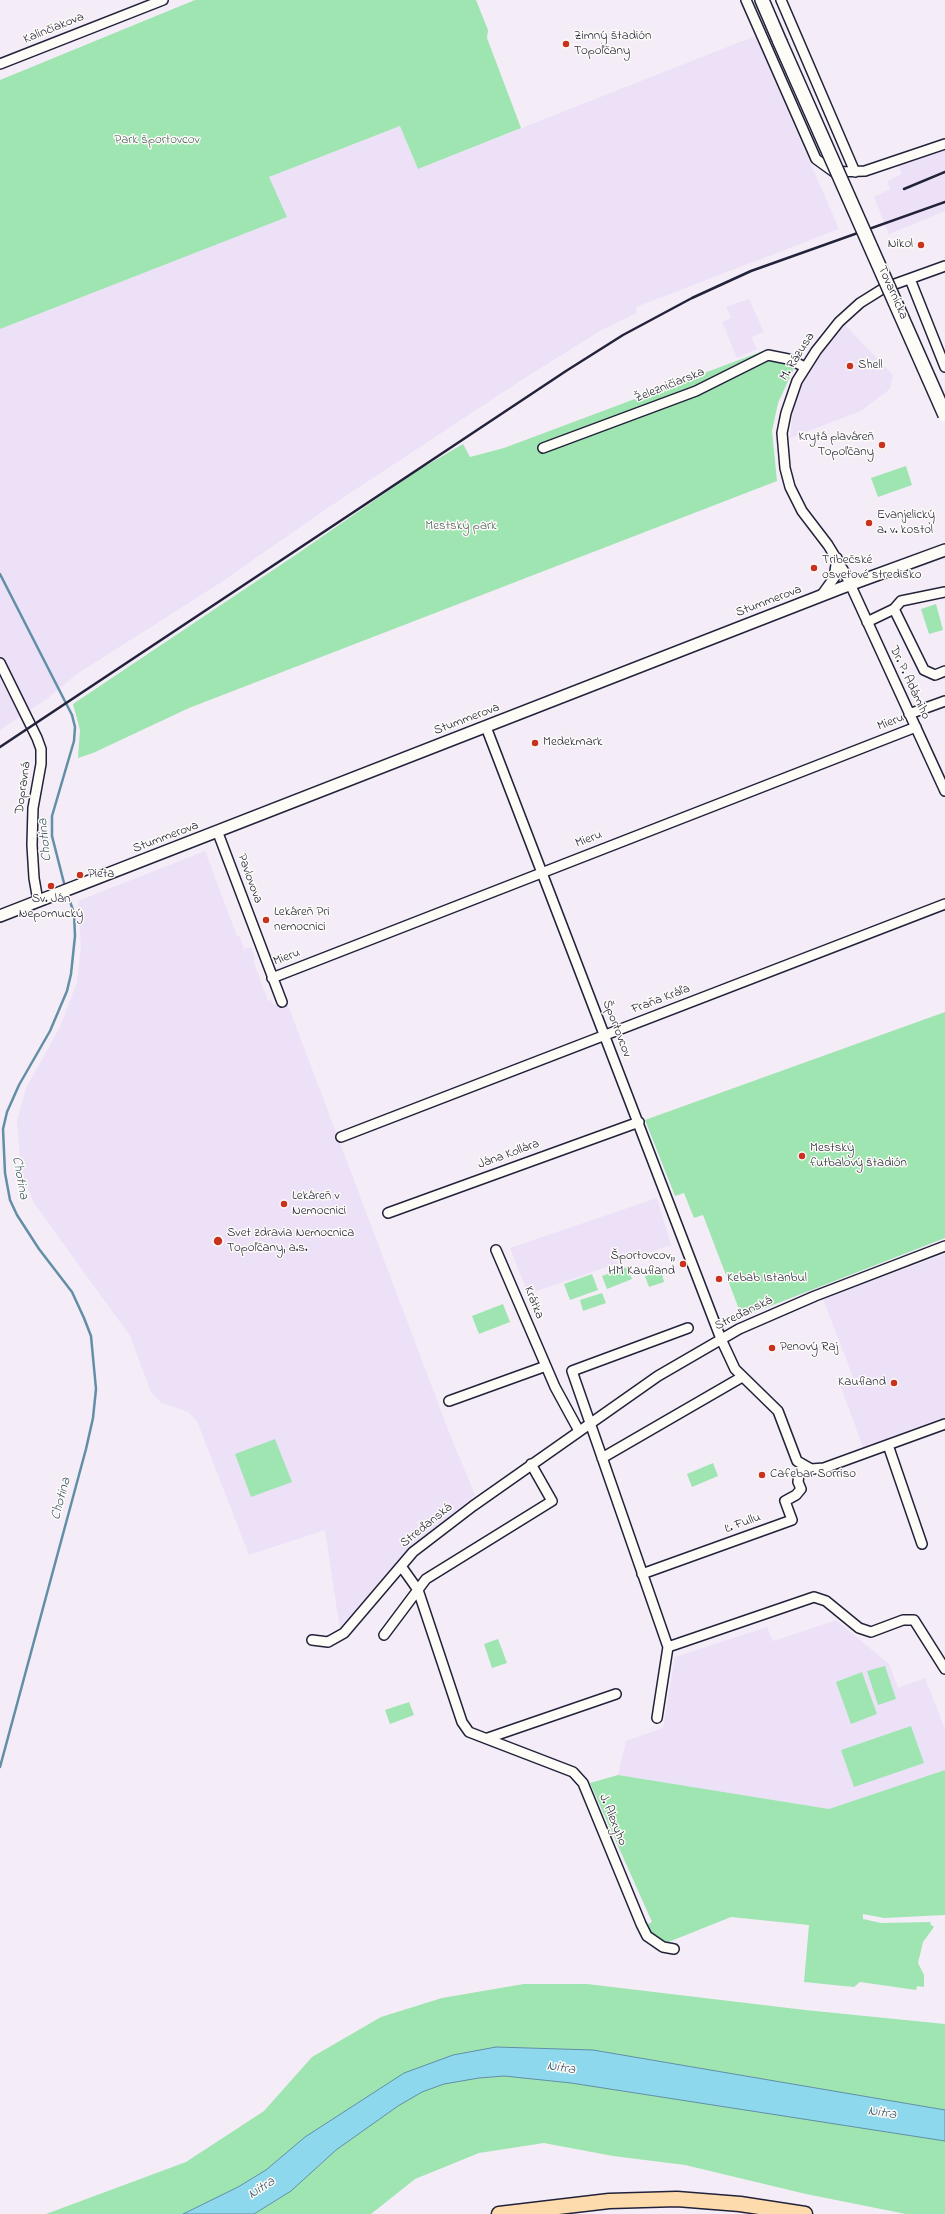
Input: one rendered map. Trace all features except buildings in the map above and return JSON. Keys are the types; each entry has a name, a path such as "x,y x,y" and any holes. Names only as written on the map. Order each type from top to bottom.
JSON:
{"main road":[{"name":"Tovarnícka","path":"762,0 945,415"},
{"path":"499,2214 609,2201 677,2199 740,2204 805,2214"}],"street":[{"name":"Kalinčiakova","path":"0,64 163,0"},
{"path":"746,0 816,159 834,172 866,171 945,144"},
{"path":"781,0 855,172"},
{"name":"M. Rázusa","path":"850,585 837,558 802,511 790,487 784,468 782,433 786,413 797,380 805,367 824,339 848,313 884,288 945,266"},
{"path":"910,279 945,367"},
{"name":"Železničiarska","path":"543,448 696,391 768,355 788,359 805,367"},
{"name":"Stummerova","path":"0,916 57,893 218,833 821,596 945,550"},
{"path":"821,596 834,578 837,558"},
{"name":"Dr. P. Adámiho","path":"850,585 945,792"},
{"path":"867,622 894,609 901,601 945,592"},
{"path":"894,609 924,670 935,675 945,671"},
{"name":"Dopravná","path":"0,663 41,749 41,764 33,808 32,838 34,878 38,901"},
{"path":"909,714 945,701"},
{"name":"Športovcov","path":"486,727 721,1339 735,1368 742,1377 778,1411 797,1461 804,1467"},
{"name":"Mieru","path":"272,978 916,727"},
{"name":"Pavlovova","path":"218,833 282,1002"},
{"name":"Fraňa Kráľa","path":"341,1138 945,904"},
{"name":"Jána Kollára","path":"388,1213 638,1122"},
{"name":"Streďanská","path":"312,1640 328,1642 344,1633 419,1547 531,1464 658,1376 739,1328 945,1246"},
{"name":"Krátka","path":"496,1250 546,1366 579,1431"},
{"path":"657,1718 668,1647 572,1371 688,1328"},
{"path":"449,1402 546,1366"},
{"path":"602,1458 742,1377"},
{"path":"804,1467 811,1469 824,1468 945,1424"},
{"path":"888,1445 922,1544"},
{"path":"384,1635 426,1579 552,1501 531,1464"},
{"name":"Ľ. Fullu","path":"642,1574 792,1520 785,1501 796,1495 801,1489 798,1478 804,1467"},
{"name":"J. Alexyho","path":"401,1566 418,1590 462,1722 469,1732 488,1738 573,1772 583,1783 647,1936 663,1947 674,1949"},
{"path":"668,1647 814,1596 826,1601 859,1628 871,1632 903,1620 914,1620 945,1669"},
{"path":"488,1738 616,1694"}],"shaded area":[{"path":"755,36 839,229 636,307 637,313 600,331 520,381 329,507 220,583 77,674 48,698 0,730 0,329 287,217 269,177 401,126 418,169"},
{"path":"945,150 945,211 889,234 874,197 890,189 887,181 902,174 898,166"},
{"path":"749,299 764,332 751,337 757,349 737,358 722,322 731,318 726,307"},
{"path":"844,324 893,375 890,389 861,411 790,438 793,411 803,380 822,350"},
{"name":"Svet zdravia Nemocnica Topoľčany, a.s.","path":"205,851 237,936 239,936 244,948 242,950 251,947 255,958 253,960 268,1001 271,1000 274,1005 286,1000 449,1432 475,1495 399,1560 340,1630 325,1530 249,1555 197,1421 188,1412 162,1403 151,1392 130,1336 34,1203 21,1172 17,1121 26,1088 60,1027 77,982 81,946 78,901"},
{"path":"657,1198 671,1245 528,1294 510,1248"},
{"path":"945,1254 945,1417 863,1447 839,1382 853,1377 823,1299"},
{"path":"836,1620 889,1664 898,1688 925,1678 945,1729 945,1770 829,1809 618,1775 626,1741 663,1728 675,1657 767,1627 773,1641"}],"green space":[{"name":"Park športovcov","path":"195,0 476,0 488,30 487,38 521,128 418,169 400,126 269,177 287,217 0,329 0,80"},
{"name":"Mestský park","path":"763,351 794,368 778,403 772,431 777,481 189,708 93,753 78,758 80,730 73,704 297,554 417,471 463,444 470,457 504,448"},
{"path":"906,466 912,485 878,497 871,478"},
{"path":"936,604 943,630 929,634 921,609"},
{"name":"Mestský futbalový štadión","path":"945,1012 945,1238 742,1317 703,1215 694,1218 684,1193 675,1196 645,1120"},
{"path":"627,1267 632,1279 607,1289 602,1276"},
{"path":"661,1271 664,1282 649,1287 645,1276"},
{"path":"592,1274 598,1290 570,1300 564,1284"},
{"path":"602,1293 606,1303 583,1311 580,1300"},
{"path":"503,1304 510,1322 479,1334 472,1316"},
{"path":"275,1439 292,1482 251,1497 235,1454"},
{"path":"713,1463 718,1476 692,1487 687,1474"},
{"path":"498,1639 507,1663 492,1668 484,1644"},
{"path":"885,1666 896,1699 878,1705 867,1671"},
{"path":"862,1672 877,1714 851,1724 836,1682"},
{"path":"409,1702 414,1715 390,1724 385,1710"},
{"path":"911,1726 924,1763 854,1787 841,1750"},
{"path":"945,1770 945,1915 884,1918 863,1914 863,1919 881,1923 931,1922 930,1924 934,1927 923,1942 918,1963 924,1975 924,1987 917,1986 916,1990 860,1982 854,1987 804,1982 809,1925 731,1917 666,1943 653,1940 646,1925 652,1922 590,1783 618,1775 829,1809"},
{"path":"524,1984 587,1984 805,2010 945,2024 945,2214 906,2214 806,2194 685,2165 613,2156 544,2143 479,2153 415,2179 371,2214 46,2214 186,2162 264,2111 312,2057 381,2017 442,1998"}],"water":[{"name":"Nitra","path":"496,2047 593,2050 945,2110 945,2141 571,2083 504,2076 479,2078 444,2084 422,2092 398,2106 336,2150 291,2191 254,2214 183,2214 238,2187 266,2170 305,2137 404,2073 453,2055"}],"waterway":[{"name":"Chotina","path":"0,574 72,715 75,727 74,741 52,816 52,836 65,887"},
{"name":"Chotina","path":"0,1767 86,1449 93,1418 96,1389 91,1336 84,1318 72,1292 39,1249 17,1215 10,1200 5,1173 3,1129 7,1112 19,1085 50,1031 67,991 71,974 75,936 74,913 67,893"}],"railway":[{"path":"904,189 945,172"},
{"path":"0,747 566,371 623,335 692,298 751,271 945,202"}],"place":[{"name":"Zimný štadión Topoľčany","path":"566,44"},
{"name":"Nikol","path":"921,245"},
{"name":"Shell","path":"850,366"},
{"name":"Krytá plaváreň Topoľčany","path":"882,445"},
{"name":"Evanjelický a. v. kostol","path":"869,523"},
{"name":"Tribečské osvetové stredisko","path":"814,568"},
{"name":"Medekmark","path":"535,743"},
{"name":"Pieta","path":"80,875"},
{"name":"Sv. Ján Nepomucký","path":"51,886"},
{"name":"Lekáreň Pri nemocnici","path":"266,920"},
{"name":"Mestský futbalový štadión","path":"802,1156"},
{"name":"Lekáreň v Nemocnici","path":"284,1204"},
{"name":"Svet zdravia Nemocnica Topoľčany, a.s.","path":"218,1241"},
{"name":"Športovcov,, HM Kaufland","path":"683,1264"},
{"name":"Kebab Istanbul","path":"719,1279"},
{"name":"Penový Raj","path":"772,1348"},
{"name":"Kaufland","path":"894,1383"},
{"name":"Cafebar Sorriso","path":"762,1475"}]}
